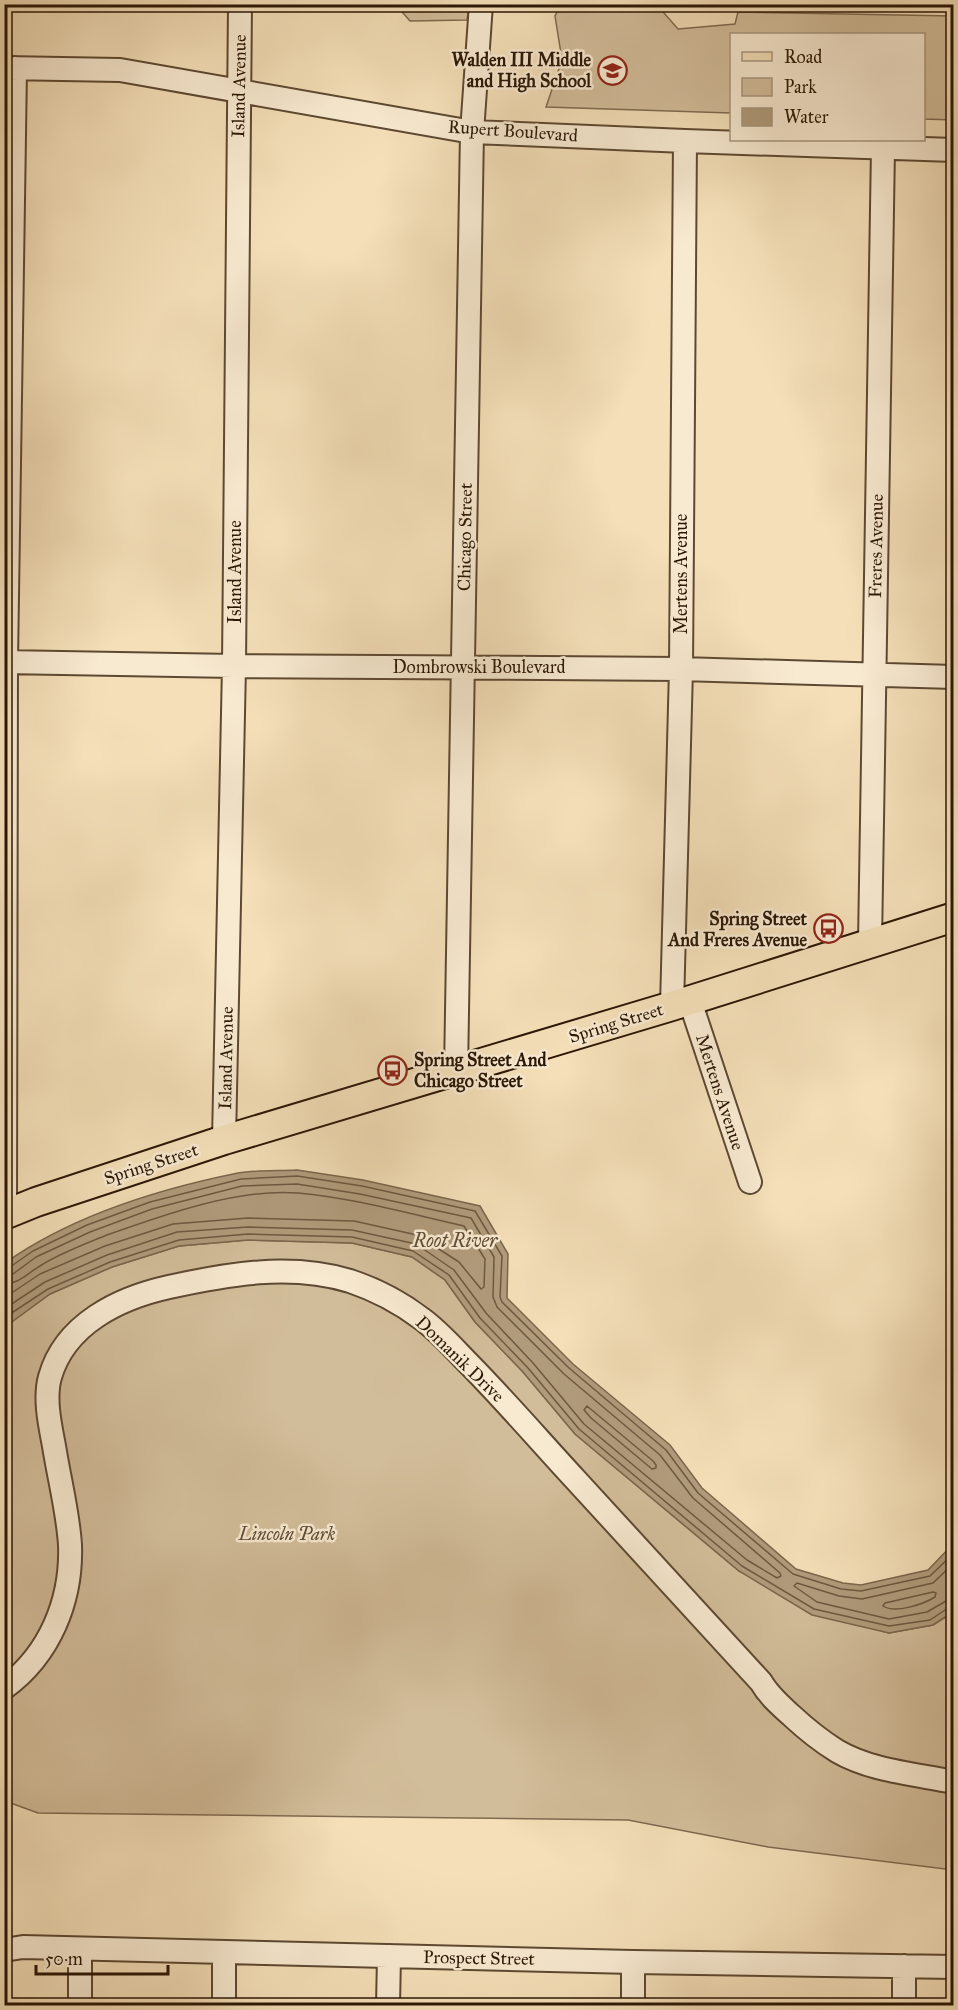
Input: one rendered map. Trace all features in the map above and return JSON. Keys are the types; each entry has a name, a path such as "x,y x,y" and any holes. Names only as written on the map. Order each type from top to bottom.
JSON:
{"main road":[{"name":"Spring Street","path":"5,1215 36,1202 224,1140 681,1004 954,916"}],"street":[{"name":"Island Avenue","path":"224,1140 234,666 240,4"},
{"name":"Chicago Street","path":"456,1071 472,132 482,4"},
{"name":"Rupert Boulevard","path":"10,68 120,70 472,132 954,150"},
{"path":"5,1215 5,662 10,68"},
{"name":"Mertens Avenue","path":"685,141 681,1004 750,1182"},
{"name":"Freres Avenue","path":"870,943 884,148"},
{"name":"Dombrowski Boulevard","path":"5,662 681,669 954,677"},
{"name":"Domanik Drive","path":"4,1688 29,1667 46,1644 60,1611 69,1580 70,1544 48,1411 50,1378 66,1344 94,1316 125,1299 162,1288 211,1277 258,1272 305,1273 350,1281 383,1295 423,1319 486,1381 761,1682 767,1693 820,1740 856,1760 954,1782"},
{"name":"Prospect Street","path":"4,1950 23,1947 633,1962 954,1966"},
{"path":"80,1949 80,2006"},
{"path":"224,1953 224,2006"},
{"path":"388,2006 389,1956"},
{"path":"633,1962 633,2006"},
{"path":"904,1966 904,2006"}],"green space":[{"path":"396,5 469,5 467,20 410,21"},
{"name":"Walden III Middle and High School","path":"561,5 657,5 678,29 735,24 738,12 953,16 953,120 925,119 925,33 730,33 730,113 546,107 562,60 555,16"},
{"name":"Lincoln Park","path":"248,1240 352,1243 412,1257 445,1280 475,1322 523,1372 575,1434 739,1571 853,1623 889,1633 933,1625 953,1612 953,1870 768,1847 628,1820 38,1813 5,1801 4,1327 50,1294 112,1267 179,1246"}],"water":[{"name":"Root River","path":"297,1170 363,1180 480,1206 508,1254 507,1298 573,1364 670,1445 702,1488 796,1569 843,1583 861,1585 928,1570 953,1544 953,1612 933,1625 889,1633 812,1615 739,1571 575,1434 523,1372 475,1322 445,1280 412,1257 352,1243 248,1240 179,1246 112,1267 50,1294 5,1327 5,1263 30,1247 86,1219 177,1187 238,1173"}],"place":[{"name":"Walden III Middle and High School","path":"612,70"},
{"name":"Spring Street And Freres Avenue","path":"828,929"},
{"name":"Spring Street And Chicago Street","path":"393,1070"}]}
